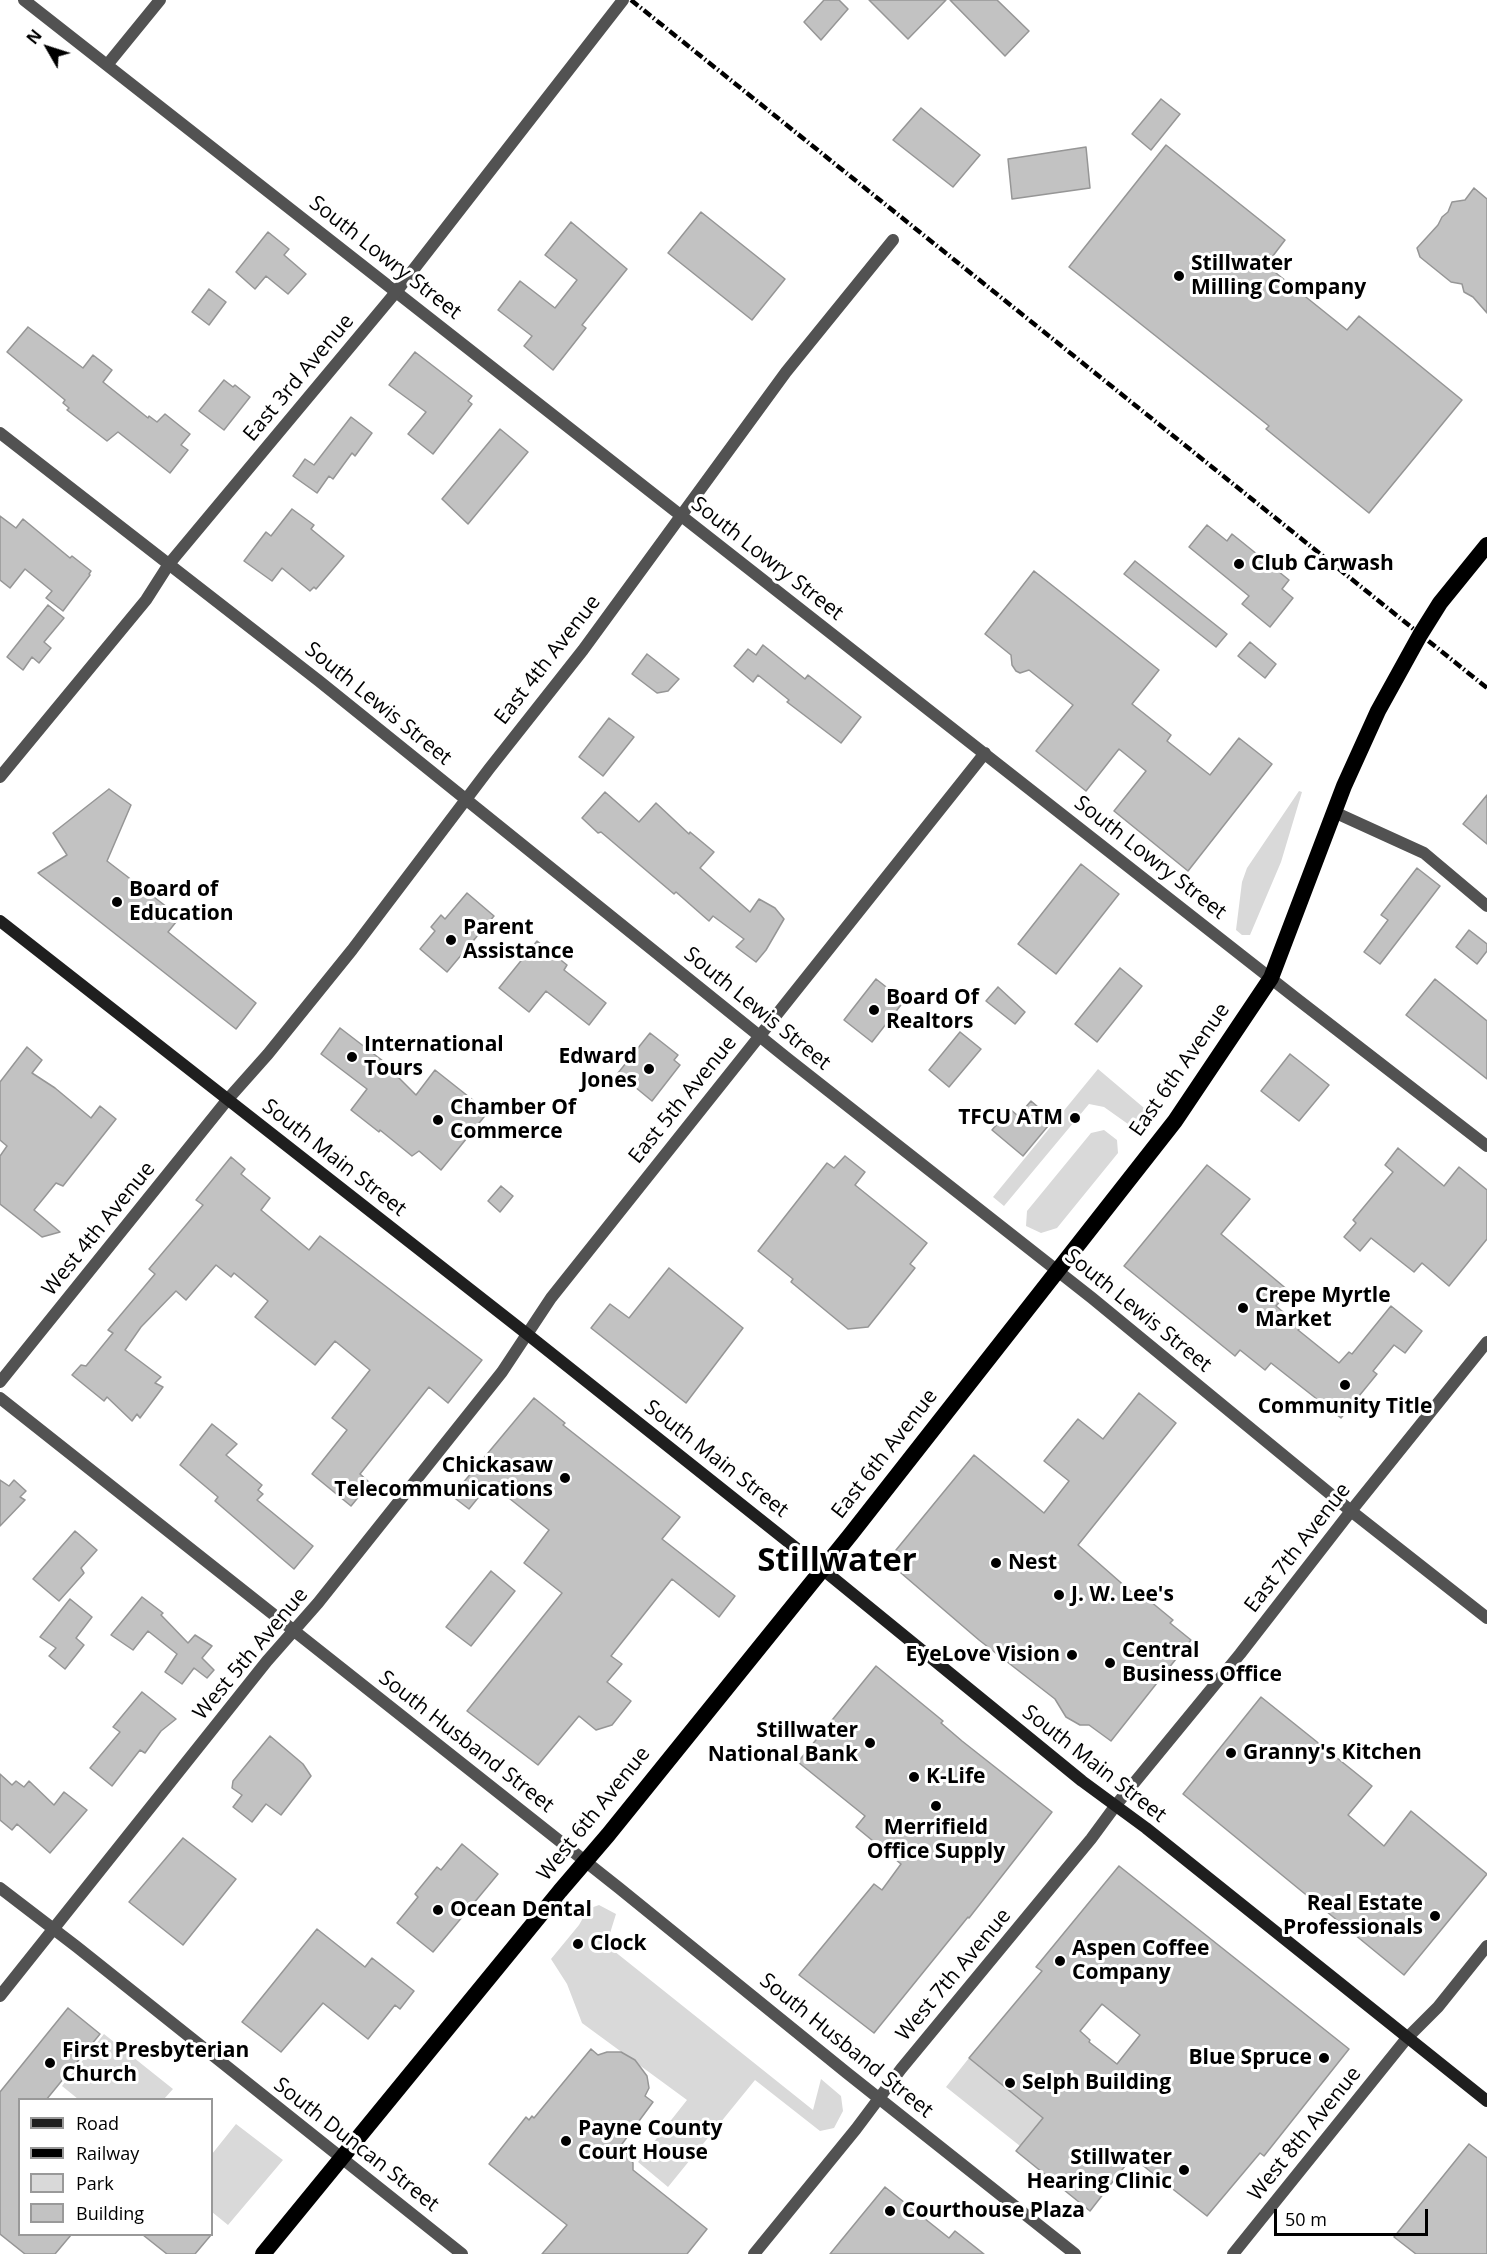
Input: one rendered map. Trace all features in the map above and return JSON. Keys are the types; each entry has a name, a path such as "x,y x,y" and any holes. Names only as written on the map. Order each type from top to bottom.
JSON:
{"highway":[{"name":"East 6th Avenue","path":"821,1568 934,1430 1175,1121 1271,978 1334,812 1378,711 1440,603 1487,545"},
{"name":"West 6th Avenue","path":"263,2254 584,1861 608,1835 821,1568"}],"main road":[{"name":"South Main Street","path":"0,921 527,1334 821,1568 987,1706 1116,1805 1487,2101"}],"street":[{"name":"South Lowry Street","path":"24,0 681,517 1487,1146"},
{"path":"107,64 159,0"},
{"name":"East 3rd Avenue","path":"0,777 146,600 169,564 396,292 623,0"},
{"name":"East 4th Avenue","path":"228,1099 268,1054 345,959 489,769 583,650 786,372 893,240"},
{"name":"South Lewis Street","path":"0,433 319,681 760,1036 1057,1270 1351,1511 1487,1618"},
{"name":"East 5th Avenue","path":"527,1334 551,1298 985,753"},
{"path":"1334,812 1424,853 1487,906"},
{"name":"West 4th Avenue","path":"0,1382 228,1099"},
{"name":"West 5th Avenue","path":"0,1996 267,1661 294,1631 502,1372 527,1334"},
{"name":"East 7th Avenue","path":"1116,1805 1240,1654 1487,1342"},
{"name":"South Husband Street","path":"0,1398 1075,2254"},
{"name":"West 7th Avenue","path":"754,2254 1013,1936 1116,1805"},
{"name":"South Duncan Street","path":"0,1888 462,2254"},
{"name":"West 8th Avenue","path":"1233,2254 1407,2038 1438,2007 1487,1946"}],"green space":[{"path":"1299,791 1302,792 1281,862 1250,935 1242,935 1236,930 1242,882 1247,868"},
{"path":"1098,1069 1150,1113 1135,1129 1104,1107 1089,1104 1004,1206 993,1197"},
{"path":"1104,1130 1117,1140 1118,1153 1057,1228 1041,1233 1026,1226 1027,1211 1091,1133"},
{"path":"599,1905 616,1914 609,1947 813,2110 821,2079 841,2096 843,2111 834,2128 820,2131 755,2080 668,2187 638,2162 687,2100 582,2023 567,1984 551,1959 579,1925 588,1909"},
{"path":"104,2034 173,2089 165,2098 77,2098 62,2086"},
{"path":"969,2058 1043,2118 1020,2146 946,2087"},
{"path":"236,2124 283,2160 228,2225 213,2213 213,2153"}],"building":[{"path":"824,0 839,0 848,9 821,40 804,22"},
{"path":"869,0 946,0 908,39"},
{"path":"950,0 997,0 1029,31 1005,56"},
{"path":"1161,99 1180,114 1151,150 1132,134"},
{"path":"921,108 980,155 953,187 893,140"},
{"path":"1166,145 1285,240 1266,265 1347,330 1359,316 1462,400 1369,513 1266,429 1269,426 1069,267"},
{"path":"1086,147 1090,188 1012,199 1008,159"},
{"path":"1474,188 1487,199 1487,313 1473,297 1464,292 1462,284 1451,282 1420,257 1417,248 1448,212 1452,202 1465,200"},
{"path":"701,212 785,279 752,320 668,253"},
{"path":"571,222 627,269 582,325 586,328 553,370 524,346 532,336 498,310 520,281 555,308 577,280 545,255"},
{"path":"268,232 289,249 284,255 306,274 288,294 266,276 255,289 236,272"},
{"path":"209,289 226,302 209,325 192,312"},
{"path":"28,327 83,368 93,355 112,370 103,382 148,418 149,416 157,422 165,414 190,434 181,445 188,450 170,473 118,432 107,441 67,410 69,408 63,403 65,400 7,352"},
{"path":"415,352 472,396 468,401 472,404 433,454 408,434 426,412 389,385"},
{"path":"224,380 233,387 235,385 250,397 224,430 199,411"},
{"path":"351,417 372,433 355,456 352,453 333,479 329,476 317,493 293,476 305,459 314,465"},
{"path":"500,429 528,452 468,524 442,499"},
{"path":"292,509 314,525 311,529 344,556 316,589 314,587 310,591 282,568 272,581 244,561 266,532 271,536"},
{"path":"0,516 16,528 23,519 70,558 72,556 91,571 63,611 46,598 52,591 25,569 10,588 0,580"},
{"name":"Club Carwash","path":"1207,525 1227,541 1232,534 1289,580 1282,589 1293,598 1270,627 1242,604 1249,596 1189,547"},
{"path":"1135,561 1227,634 1216,647 1124,574"},
{"path":"1034,571 1159,670 1132,704 1171,735 1167,741 1210,775 1239,738 1272,764 1188,871 1114,811 1146,771 1119,749 1086,791 1036,751 1073,705 1029,670 1020,673 1016,671 1012,665 1011,655 985,634"},
{"path":"48,605 64,618 44,642 51,648 39,663 32,657 23,670 7,657"},
{"path":"1250,642 1276,664 1265,678 1238,656"},
{"path":"763,645 805,679 808,675 861,717 841,743 787,702 789,700 758,675 753,682 734,666 748,649 756,655"},
{"path":"647,654 679,679 668,691 657,693 632,674"},
{"path":"609,718 634,737 603,776 579,757"},
{"name":"Board of Education","path":"109,789 131,805 107,861 180,917 168,932 256,1003 236,1029 38,873 67,855 53,833"},
{"path":"605,792 639,822 656,803 689,834 690,832 714,852 700,868 750,912 759,899 775,908 784,919 766,950 756,962 736,947 744,939 713,916 709,921 582,818"},
{"path":"1487,795 1487,844 1463,824"},
{"path":"1081,864 1119,894 1056,974 1018,944"},
{"path":"1417,868 1440,886 1380,964 1364,952 1388,920 1381,915"},
{"name":"Parent Assistance","path":"467,893 494,916 447,972 420,949 435,931 431,927 441,915 445,919"},
{"path":"1469,930 1487,944 1487,951 1477,964 1456,947"},
{"path":"537,941 567,965 564,970 606,1003 589,1025 546,991 529,1012 499,988"},
{"path":"1120,968 1142,986 1097,1042 1075,1024"},
{"name":"Board Of Realtors","path":"876,979 904,1001 872,1042 844,1020"},
{"path":"1435,979 1487,1021 1487,1079 1406,1015"},
{"path":"998,987 1025,1012 1015,1024 986,1001"},
{"path":"340,1028 383,1061 378,1067 399,1078 416,1095 435,1070 488,1112 441,1170 419,1151 412,1156 351,1110 367,1089 321,1054"},
{"path":"960,1032 981,1049 949,1087 929,1070"},
{"name":"Edward Jones","path":"650,1033 678,1055 674,1060 680,1065 652,1101 618,1073"},
{"path":"27,1047 42,1060 32,1073 55,1088 91,1118 100,1106 116,1119 63,1186 56,1183 34,1210 60,1232 42,1237 0,1204 0,1156 7,1146 0,1140 0,1082"},
{"path":"1290,1054 1329,1085 1299,1121 1261,1091"},
{"path":"1031,1101 1053,1120 1023,1156 992,1130 1010,1109 1018,1116"},
{"path":"1398,1148 1444,1186 1459,1167 1487,1190 1487,1239 1449,1286 1422,1263 1414,1272 1371,1238 1360,1251 1344,1237 1356,1223 1353,1220 1393,1172 1385,1165"},
{"path":"845,1156 865,1172 855,1185 927,1243 910,1264 915,1268 868,1327 848,1329 791,1282 793,1279 758,1251 827,1163 834,1168"},
{"path":"231,1157 245,1169 241,1174 270,1198 261,1210 309,1250 320,1236 482,1360 448,1403 429,1387 360,1474 370,1483 351,1506 312,1474 347,1430 332,1418 370,1370 335,1341 315,1365 255,1317 268,1301 234,1273 231,1277 216,1265 186,1300 176,1291 141,1327 125,1350 161,1377 155,1383 163,1387 140,1418 137,1414 132,1421 107,1397 104,1401 72,1375 81,1365 86,1366 113,1333 108,1330 155,1274 149,1269 203,1205 196,1200"},
{"path":"1207,1165 1250,1199 1221,1234 1289,1291 1276,1306 1301,1327 1298,1330 1339,1363 1349,1352 1352,1354 1391,1306 1422,1331 1405,1353 1394,1345 1373,1371 1377,1374 1341,1418 1271,1363 1265,1370 1240,1350 1235,1356 1124,1266"},
{"path":"501,1186 513,1196 500,1212 488,1201"},
{"path":"669,1268 743,1328 686,1403 591,1328 610,1304 629,1318"},
{"path":"1139,1393 1176,1423 1078,1545 1136,1596 1139,1592 1173,1620 1170,1623 1191,1640 1111,1741 1089,1725 1080,1725 1066,1717 1055,1699 979,1640 887,1561 974,1455 1044,1513 1069,1481 1044,1461 1078,1419 1103,1439"},
{"path":"534,1398 565,1423 563,1425 680,1517 662,1539 735,1596 719,1617 672,1579 611,1656 622,1664 607,1682 631,1701 612,1725 596,1730 579,1716 538,1765 467,1711 562,1593 524,1563 549,1530 490,1483 469,1509 452,1496"},
{"path":"212,1424 237,1444 226,1455 262,1485 258,1490 263,1494 257,1500 313,1546 294,1569 215,1501 218,1497 180,1465"},
{"path":"0,1480 9,1486 14,1480 26,1491 20,1497 25,1500 0,1526"},
{"path":"75,1531 97,1550 81,1568 84,1573 59,1601 33,1579"},
{"path":"491,1571 515,1591 471,1646 446,1627"},
{"path":"142,1597 163,1613 161,1615 188,1643 195,1635 212,1646 202,1658 214,1670 207,1678 194,1668 182,1684 165,1672 177,1654 148,1631 133,1650 111,1635"},
{"path":"70,1599 92,1617 76,1638 84,1645 65,1669 49,1656 56,1648 40,1637"},
{"path":"876,1666 943,1721 941,1723 962,1741 1052,1812 969,1918 874,2033 799,1975 874,1884 882,1890 901,1864 856,1827 865,1816 798,1762"},
{"path":"142,1692 176,1719 161,1731 145,1753 140,1750 112,1786 90,1768 120,1732 113,1727"},
{"path":"1261,1697 1372,1786 1348,1815 1384,1846 1411,1811 1487,1874 1404,1975 1183,1794"},
{"path":"270,1736 303,1764 311,1776 281,1815 266,1804 252,1822 233,1807 242,1795 232,1788 233,1781"},
{"path":"0,1774 12,1785 16,1781 24,1787 29,1781 54,1805 64,1792 87,1810 50,1853 17,1824 12,1830 0,1820"},
{"path":"183,1838 236,1879 183,1945 129,1902"},
{"name":"Ocean Dental","path":"462,1844 498,1874 433,1952 397,1923 418,1897 415,1894 437,1867 441,1870"},
{"path":"1119,1866 1349,2049 1264,2156 1260,2153 1207,2216 1132,2157 1090,2211 1016,2151 1043,2118 969,2058 1042,1971 1036,1967","holes":["1102,2004 1140,2035 1117,2064 1089,2042 1090,2040 1080,2031"]},
{"path":"317,1929 365,1967 372,1958 414,1991 400,2009 395,2005 368,2039 323,2003 281,2052 242,2022"},
{"name":"First Presbyterian Church","path":"68,2008 100,2034 48,2098 18,2098 18,2236 70,2236 55,2254 25,2254 0,2234 0,2092"},
{"name":"Payne County Court House","path":"591,2049 598,2055 607,2052 621,2052 635,2060 647,2076 649,2088 645,2096 653,2102 622,2144 633,2163 633,2170 707,2229 687,2254 542,2254 567,2225 489,2164 526,2117 529,2120 532,2116 534,2118"},
{"path":"1469,2144 1487,2158 1487,2254 1416,2254 1394,2237"},
{"name":"Courthouse Plaza","path":"885,2187 949,2238 955,2231 984,2254 830,2254"},
{"path":"144,2236 210,2236 195,2254 167,2254"}],"railway":[{"path":"631,0 1487,688"}],"place":[{"name":"Stillwater Milling Company","path":"1179,276"},
{"name":"Club Carwash","path":"1239,564"},
{"name":"Board of Education","path":"117,902"},
{"name":"Parent Assistance","path":"451,940"},
{"name":"Board Of Realtors","path":"874,1010"},
{"name":"International Tours","path":"352,1057"},
{"name":"Edward Jones","path":"649,1069"},
{"name":"TFCU ATM","path":"1075,1118"},
{"name":"Chamber Of Commerce","path":"438,1120"},
{"name":"Crepe Myrtle Market","path":"1243,1308"},
{"name":"Community Title","path":"1345,1385"},
{"name":"Chickasaw Telecommunications","path":"565,1478"},
{"name":"Nest","path":"996,1563"},
{"name":"J. W. Lee's","path":"1059,1595"},
{"name":"EyeLove Vision","path":"1072,1655"},
{"name":"Central Business Office","path":"1110,1663"},
{"name":"Stillwater National Bank","path":"870,1743"},
{"name":"Granny's Kitchen","path":"1231,1753"},
{"name":"K-Life","path":"914,1777"},
{"name":"Merrifield Office Supply","path":"936,1806"},
{"name":"Ocean Dental","path":"438,1910"},
{"name":"Real Estate Professionals","path":"1435,1916"},
{"name":"Clock","path":"578,1944"},
{"name":"Aspen Coffee Company","path":"1060,1961"},
{"name":"Blue Spruce","path":"1324,2058"},
{"name":"First Presbyterian Church","path":"50,2063"},
{"name":"Selph Building","path":"1010,2083"},
{"name":"Payne County Court House","path":"566,2141"},
{"name":"Stillwater Hearing Clinic","path":"1184,2170"},
{"name":"Courthouse Plaza","path":"890,2211"}],"district":[{"name":"Stillwater","path":"837,1562"}]}
